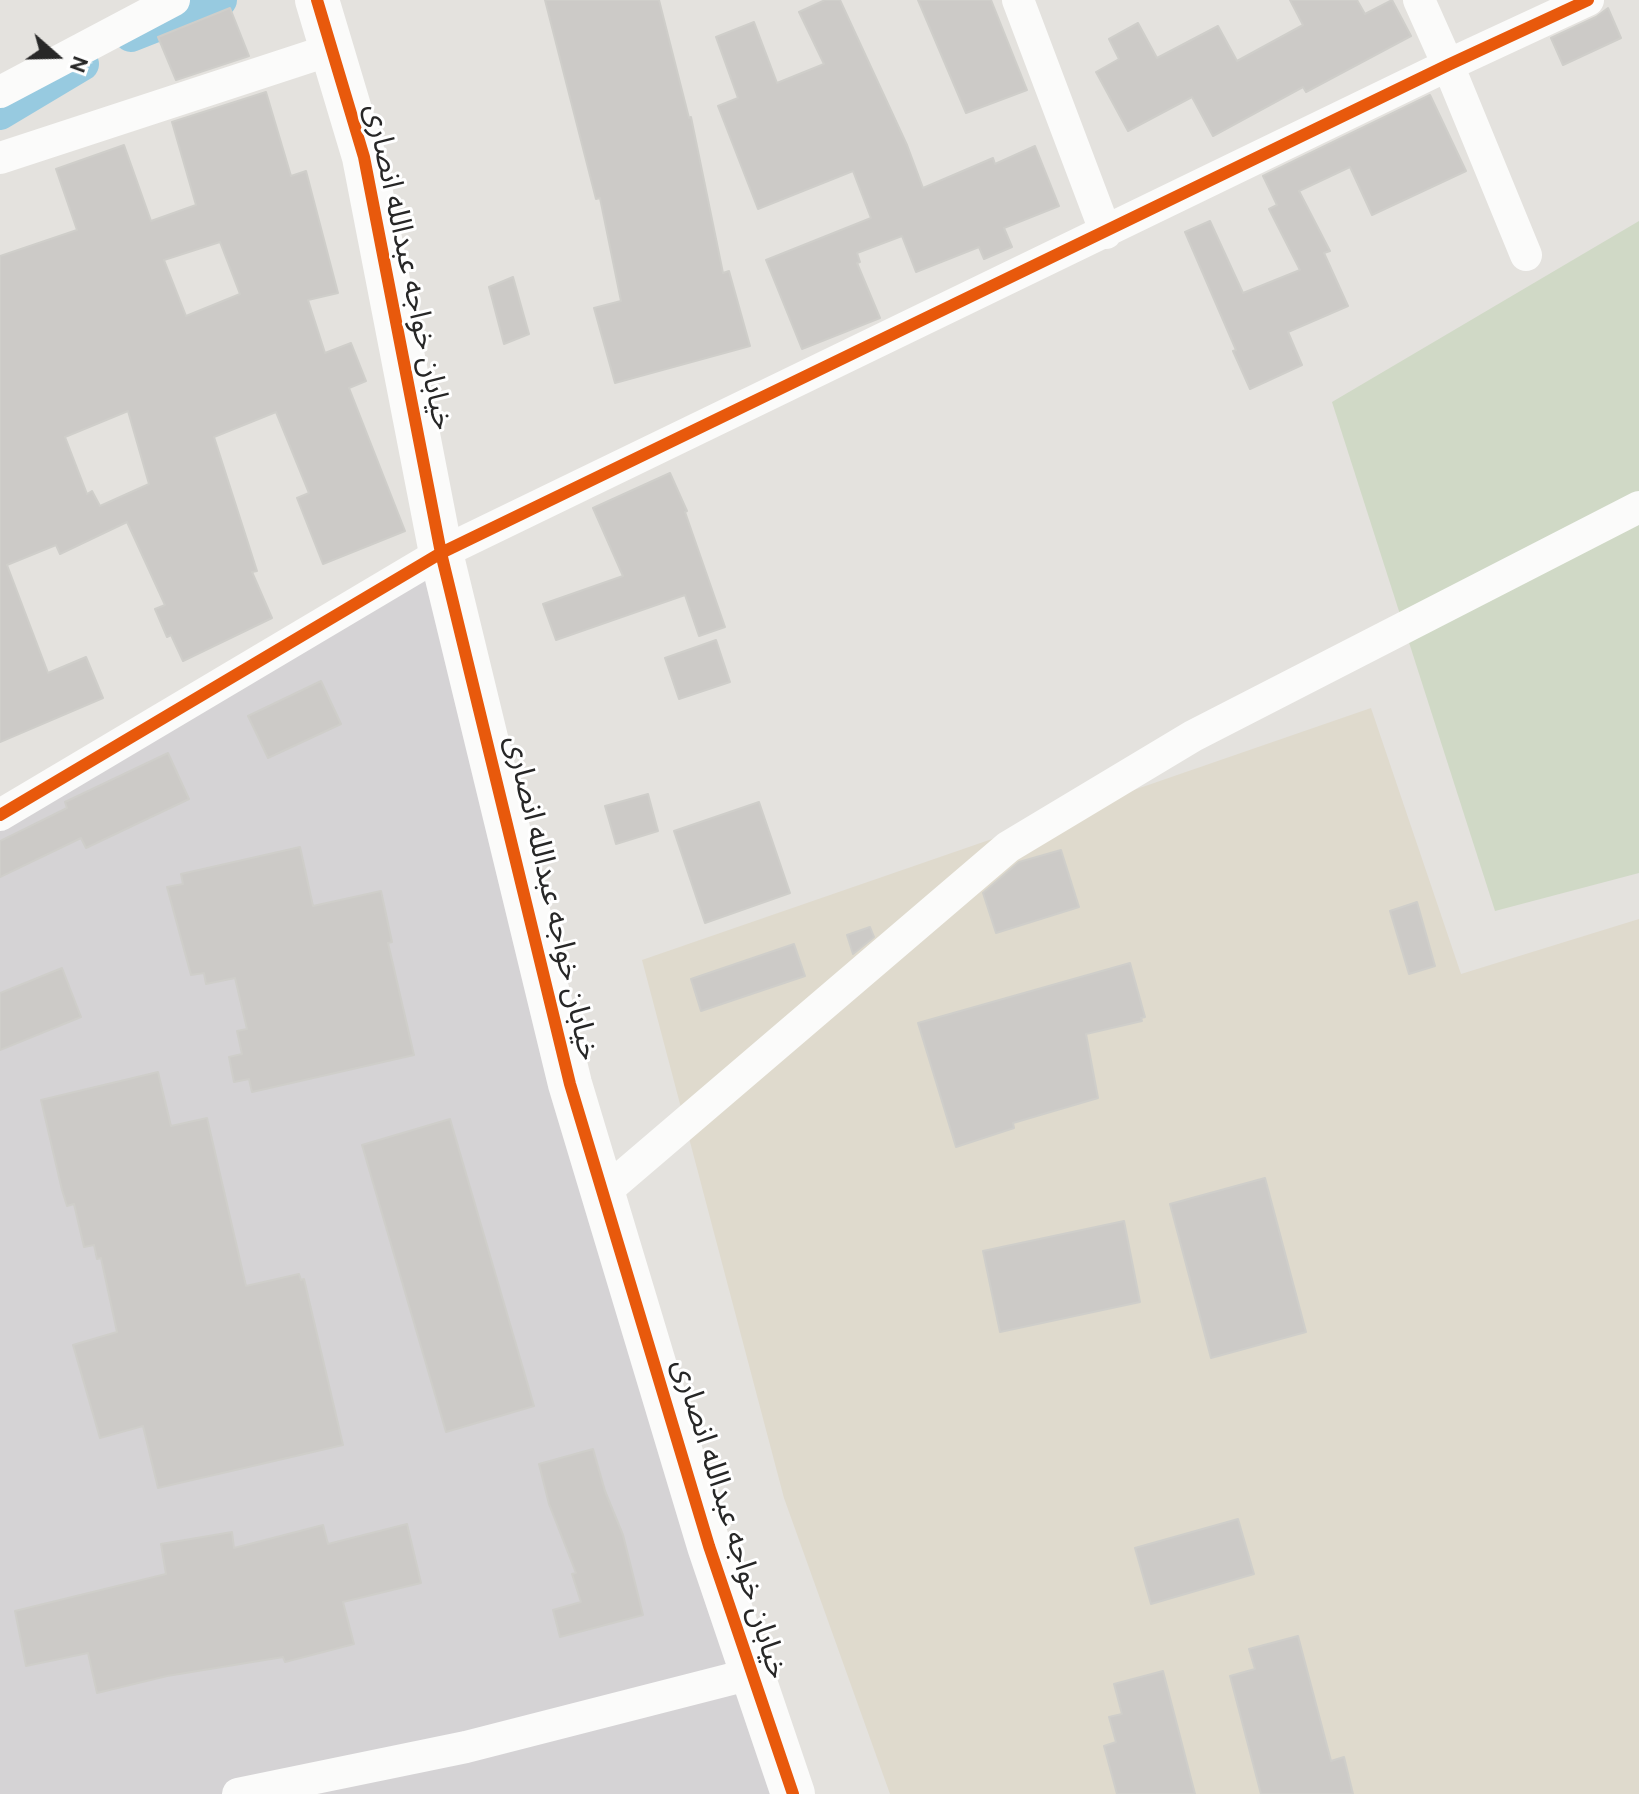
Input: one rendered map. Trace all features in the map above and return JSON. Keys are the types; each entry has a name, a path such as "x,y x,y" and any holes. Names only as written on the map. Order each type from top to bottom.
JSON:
{"street":[{"path":"0,92 174,0"},
{"name":"خیابان خواجه عبدالله انصاری","path":"317,0 364,157 441,553 570,1084 751,1674 793,1794"},
{"path":"1018,0 1106,233"},
{"path":"1419,0 1526,255"},
{"path":"0,815 441,553 1588,0"},
{"path":"0,158 333,49"},
{"path":"602,1194 1008,847 1193,736 1639,507"},
{"path":"238,1794 466,1747 751,1674"}],"shaded area":[{"path":"441,553 794,1794 0,1794 0,801"},
{"path":"1371,708 1461,974 1639,919 1639,1794 890,1794 784,1498 642,960"}],"green space":[{"path":"1639,221 1639,873 1495,911 1332,402"}],"building":[{"path":"545,0 659,0 691,117 723,273 729,271 750,346 615,383 594,308 621,301 600,198 596,199"},
{"path":"825,0 840,0 907,145 923,188 993,158 995,164 1035,146 1059,206 1004,228 1012,247 984,259 979,247 916,272 902,236 857,253 860,262 857,263 880,318 802,349 766,260 871,218 853,171 758,209 718,106 738,98 716,37 754,22 777,83 824,64 799,12"},
{"path":"918,0 991,0 1027,90 966,113"},
{"path":"1290,0 1357,0 1365,14 1392,0 1411,36 1306,92 1303,87 1213,136 1192,97 1128,131 1096,72 1119,59 1109,39 1138,23 1157,58 1218,26 1237,61 1303,25"},
{"path":"230,8 249,56 176,80 158,37"},
{"path":"1608,8 1621,38 1563,65 1551,38"},
{"path":"266,92 291,176 306,171 338,293 308,300 325,353 351,343 366,381 349,388 405,531 323,564 297,498 309,493 276,412 214,437 257,571 252,572 272,618 183,661 171,635 167,637 155,609 165,605 127,522 60,554 56,545 7,565 48,673 86,657 103,698 0,742 0,256 77,230 56,169 124,145 151,221 196,205 172,122","holes":["220,242 240,294 186,316 164,260","128,411 149,484 100,506 92,491 87,494 65,437"]},
{"path":"1430,95 1466,171 1372,215 1350,167 1299,191 1330,251 1324,253 1348,306 1288,332 1302,365 1250,389 1185,232 1210,221 1243,293 1300,270 1269,209 1277,205 1263,176"},
{"path":"513,277 529,334 504,344 489,287"},
{"path":"670,473 687,511 725,627 699,636 685,595 556,640 543,604 623,576 593,508"},
{"path":"716,640 730,682 679,699 665,658"},
{"path":"321,681 341,724 268,758 248,716"},
{"path":"168,753 189,799 86,848 81,838 0,877 0,841 67,808 65,802"},
{"path":"648,794 658,831 616,844 605,806"},
{"path":"759,802 790,893 705,923 674,831"},
{"path":"300,847 313,906 381,891 392,942 388,943 414,1055 252,1092 249,1079 234,1082 229,1057 242,1054 237,1031 247,1029 235,978 206,984 204,973 191,975 167,887 183,884 181,874"},
{"path":"1061,850 1079,907 996,933 983,893 1019,862"},
{"path":"1417,902 1435,966 1409,974 1390,911"},
{"path":"870,927 874,937 853,954 847,935"},
{"path":"794,944 805,976 701,1011 691,979"},
{"path":"1130,963 1145,1017 1141,1018 1142,1021 1086,1034 1098,1098 1013,1123 1014,1128 956,1147 918,1023"},
{"path":"62,968 81,1017 0,1050 0,993"},
{"path":"158,1072 171,1126 207,1118 246,1286 299,1274 301,1280 304,1279 343,1445 158,1488 143,1426 100,1438 73,1345 117,1332 101,1258 97,1259 94,1245 84,1247 74,1204 67,1206 41,1100"},
{"path":"450,1119 534,1406 446,1432 362,1145"},
{"path":"1265,1178 1306,1332 1211,1358 1170,1204"},
{"path":"1124,1221 1140,1302 1000,1332 983,1251"},
{"path":"593,1449 605,1491 623,1535 643,1615 560,1637 553,1610 581,1602 572,1574 576,1573 549,1504 539,1464"},
{"path":"1238,1519 1254,1574 1151,1604 1135,1548"},
{"path":"407,1524 421,1583 343,1602 354,1644 285,1662 283,1657 167,1676 97,1693 88,1653 26,1666 15,1611 166,1574 161,1544 232,1532 234,1548 323,1525 328,1544"},
{"path":"1298,1636 1331,1761 1344,1757 1353,1794 1261,1794 1230,1676 1255,1669 1249,1649"},
{"path":"1163,1671 1195,1794 1117,1794 1104,1746 1116,1742 1109,1717 1122,1714 1114,1684"}],"waterway":[{"path":"131,35 220,0"},
{"path":"0,113 82,64"}],"cycle path":[{"path":"317,0 364,157 441,553 570,1084 709,1546 793,1794"},
{"path":"0,815 441,553 1588,0"}]}
